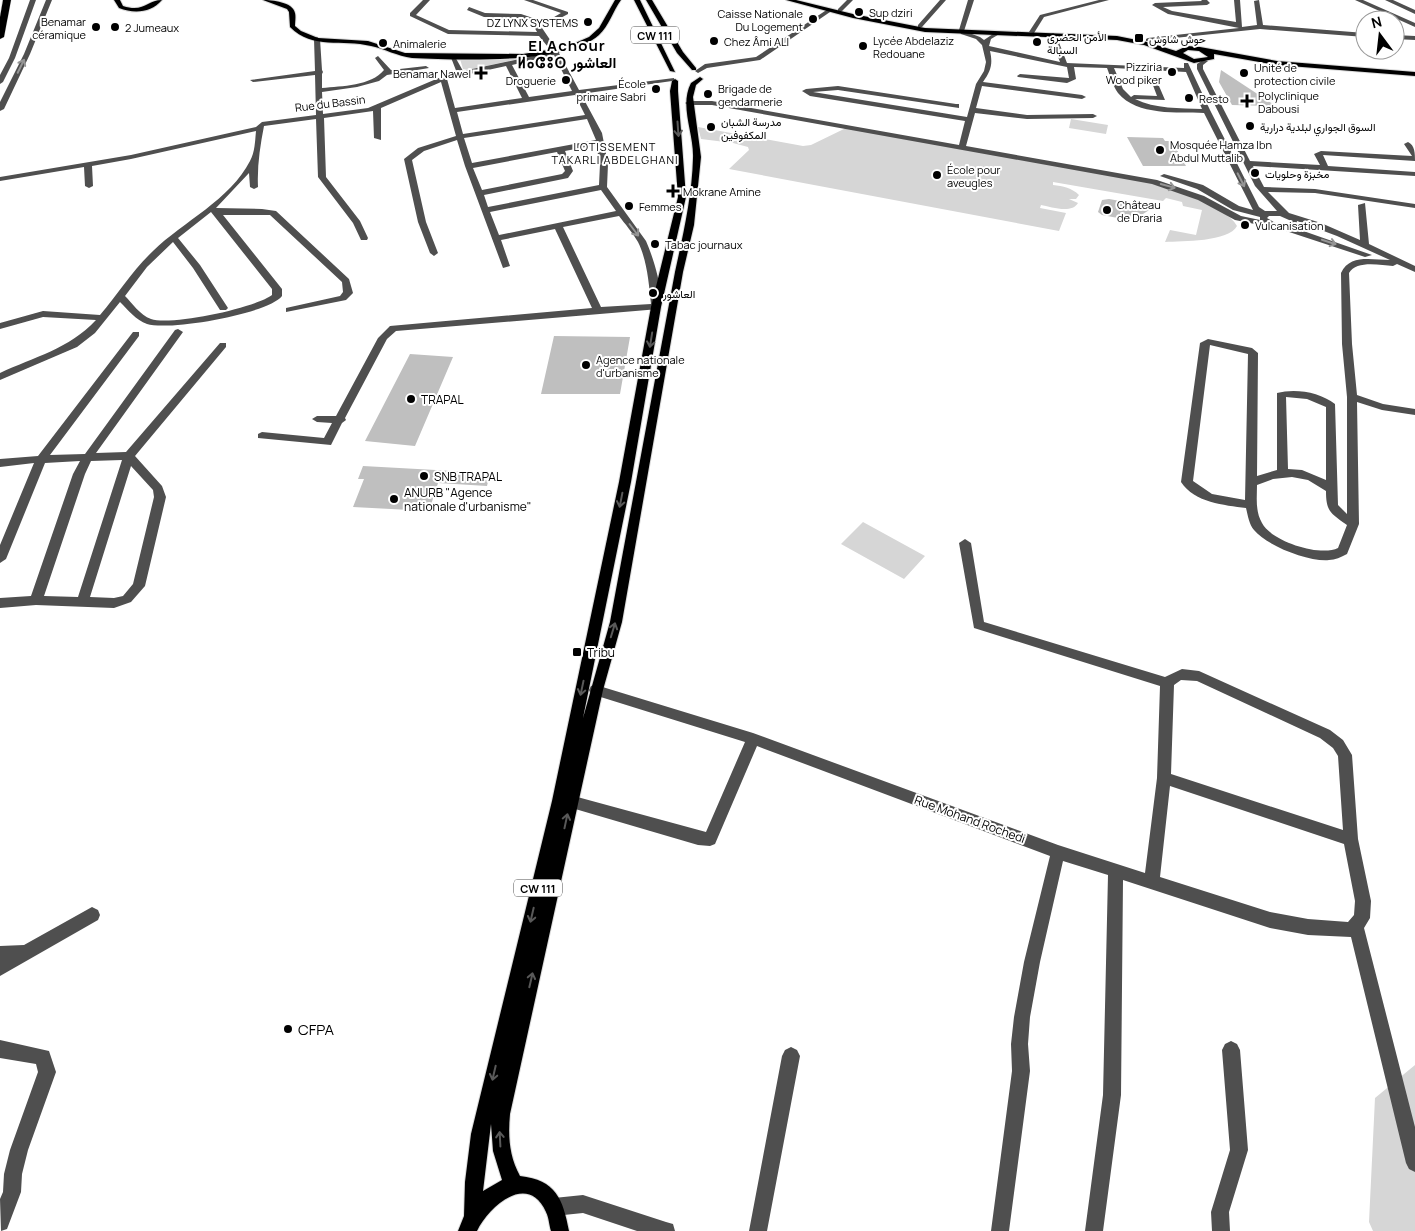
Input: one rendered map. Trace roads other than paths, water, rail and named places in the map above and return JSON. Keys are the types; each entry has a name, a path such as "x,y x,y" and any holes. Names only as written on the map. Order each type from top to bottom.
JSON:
{"highway":[{"path":"0,38 6,0"}],"main road":[{"path":"117,0 121,7 136,10 151,7 159,0"},
{"path":"266,0 277,2 290,8 295,29 317,39 374,44 405,54 452,56 556,52 583,43 602,30 618,0"},
{"name":"CW 111","path":"470,1223 480,1134 559,801 621,502 656,307 682,197 677,74 638,0"},
{"path":"649,0 680,53 697,73"},
{"path":"789,0 828,11 899,26 1132,40 1158,46 1181,56 1304,69 1415,76"},
{"path":"802,0 840,10 920,26 963,31 1109,35 1277,63 1415,76"},
{"path":"1181,56 1180,50 1187,48"},
{"path":"1204,50 1211,54 1208,59"},
{"path":"677,74 689,82 697,73"},
{"path":"677,74 697,73"},
{"path":"514,1185 504,1164 501,1152 499,1140 501,1114 570,801 596,690 616,622 678,281 690,226 697,157 689,100 697,73"},
{"path":"470,1223 484,1200 499,1189 514,1185 538,1189 554,1207 560,1231"}],"street":[{"path":"0,82 12,58 33,0"},
{"path":"0,110 27,54 49,0"},
{"path":"427,0 412,14 413,16 448,32 541,34"},
{"path":"840,10 850,0"},
{"path":"920,26 943,0"},
{"path":"971,0 963,31 978,38 986,46 1067,65 1188,70"},
{"path":"1032,32 1042,16 1106,0"},
{"path":"1204,0 1207,3 1155,5 1170,13 1242,27"},
{"path":"1237,0 1242,27"},
{"path":"1358,0 1415,25"},
{"path":"1388,0 1415,12"},
{"path":"521,16 530,1 566,13 551,21 537,24"},
{"path":"1257,1 1260,27"},
{"path":"262,436 327,442 341,420 383,338 392,328 598,310 656,307 652,269 646,250 642,241 603,188 604,164 598,133 556,52 541,34 534,20 521,16 484,16 468,9"},
{"path":"697,73 705,66 755,60 828,11"},
{"path":"1148,40 1242,27 1355,34"},
{"path":"963,145 979,84 988,71 986,46 989,38 998,33"},
{"path":"1020,76 1067,81 1074,79 1053,35"},
{"path":"317,39 320,72 322,177 357,223 364,238"},
{"name":"Rue du Bassin","path":"0,179 88,165 260,128 261,125 266,123 376,108 443,78 556,52"},
{"path":"452,56 461,74"},
{"path":"1181,56 1206,111 1256,208 1264,214 1266,221 1278,226 1294,223 1293,219 1284,214 1260,189 1200,69 1200,64 1208,59"},
{"path":"378,58 379,62 388,68 387,73"},
{"path":"508,63 527,100"},
{"path":"1110,66 1121,92 1142,105 1206,111"},
{"path":"320,90 368,82 387,73 426,68"},
{"path":"253,80 320,72"},
{"path":"454,110 527,100 677,74"},
{"path":"443,78 470,166 506,266"},
{"path":"1127,97 1162,98 1154,80"},
{"path":"979,84 1082,97"},
{"path":"956,106 838,88 806,91 810,94 970,120"},
{"path":"689,100 1179,180 1200,187 1236,208 1264,214 1271,212 1284,214 1394,263 1415,275"},
{"path":"376,108 378,138"},
{"path":"972,110 1027,117 1093,116"},
{"path":"434,253 422,222 408,160 424,146 461,136 589,117"},
{"path":"0,377 75,344 89,332 145,264 181,230 214,210 231,190 253,163 257,154 260,128"},
{"path":"470,166 599,142"},
{"path":"1408,144 1415,157"},
{"path":"963,145 1154,182 1195,195 1238,218 1278,226 1366,250 1412,266"},
{"path":"480,193 565,176 569,171 560,149"},
{"path":"1325,168 1318,154 1415,157"},
{"path":"253,163 254,186"},
{"path":"1248,163 1415,174"},
{"path":"88,165 89,186"},
{"path":"486,210 603,188"},
{"path":"1260,189 1315,191 1415,206"},
{"path":"1358,262 1366,250 1362,205"},
{"path":"119,294 145,320 151,323 174,322 214,316 274,299 278,292 277,289 214,210"},
{"path":"214,210 272,212 346,281 348,293 343,298 288,310"},
{"path":"497,238 620,213"},
{"path":"558,226 598,310"},
{"path":"174,238 197,267 223,308"},
{"path":"1251,505 1214,499 1196,492 1187,482 1205,343 1249,350 1253,353 1250,483 1251,505 1257,525 1266,535 1280,543 1324,556 1335,555 1343,551 1353,524 1352,397 1347,344 1345,272 1348,266 1358,262 1394,263"},
{"path":"0,326 43,314 56,313 101,318"},
{"path":"36,600 79,474 88,457 178,332"},
{"path":"0,559 41,459 136,334"},
{"path":"82,602 129,456 223,345"},
{"path":"1283,472 1281,395 1288,392 1325,400 1331,406 1332,505 1335,511 1353,524"},
{"path":"1352,397 1382,407 1415,412"},
{"path":"317,419 341,420"},
{"path":"0,463 41,459 129,456"},
{"path":"0,603 36,600 121,602 133,595 139,586 160,493 129,456"},
{"path":"1250,483 1283,472 1321,481 1332,490"},
{"path":"965,543 978,624 1167,683"},
{"path":"1152,882 1164,778 1167,683 1175,676 1185,673 1198,676 1325,734 1338,744 1345,755 1351,839 1363,900 1362,918 1353,928 1415,1162"},
{"name":"Rue Mohand Rochedi","path":"596,690 753,739 1058,852 1270,920 1308,927 1353,928"},
{"path":"570,801 698,838 710,839 753,739"},
{"path":"1164,778 1351,839"},
{"path":"1000,1231 1020,1071 1018,1057 1021,1026 1031,963 1058,852"},
{"path":"1094,1231 1112,1094 1116,870"},
{"path":"0,968 92,915"},
{"path":"0,954 26,953"},
{"path":"0,1050 35,1054 43,1057 47,1065 44,1081 6,1192 0,1222"},
{"path":"1221,1231 1220,1212 1240,1150 1231,1050"},
{"path":"758,1231 791,1056"},
{"path":"554,1207 583,1204 666,1231"}],"place":[{"name":"Sup dziri","path":"859,12"},
{"name":"Caisse Nationale Du Logement","path":"813,19"},
{"name":"DZ LYNX SYSTEMS","path":"588,22"},
{"name":"Benamar céramique","path":"96,27"},
{"name":"2 Jumeaux","path":"115,27"},
{"name":"حوش شاوش","path":"1139,38"},
{"name":"Chez Âmi ALI","path":"714,41"},
{"name":"الأمن الحضري السبالة","path":"1037,42"},
{"name":"Animalerie","path":"383,43"},
{"name":"Lycée Abdelaziz Redouane","path":"863,46"},
{"name":"Pizziria Wood piker","path":"1172,72"},
{"name":"Benamar Nawel","path":"481,73"},
{"name":"Unité de protection civile","path":"1244,73"},
{"name":"Droguerie","path":"566,80"},
{"name":"École primaire Sabri","path":"656,89"},
{"name":"Brigade de gendarmerie","path":"708,94"},
{"name":"Resto","path":"1189,98"},
{"name":"Polyclinique Dabousi","path":"1247,101"},
{"name":"السوق الجواري لبلدية درارية","path":"1250,126"},
{"name":"مدرسة الشبان المكفوفين","path":"711,127"},
{"name":"Mosquée Hamza Ibn Abdul Muttalib","path":"1160,150"},
{"name":"مخبزة وحلويات","path":"1255,173"},
{"name":"École pour aveugles","path":"937,175"},
{"name":"Mokrane Amine","path":"673,191"},
{"name":"Femmes","path":"629,206"},
{"name":"Château de Draria","path":"1107,210"},
{"name":"Vulcanisation","path":"1245,225"},
{"name":"Tabac journaux","path":"655,244"},
{"name":"العاشور","path":"653,293"},
{"name":"Agence nationale d'urbanisme","path":"586,365"},
{"name":"TRAPAL","path":"411,399"},
{"name":"SNB TRAPAL","path":"424,476"},
{"name":"ANURB \"Agence nationale d'urbanisme\"","path":"394,499"},
{"name":"Tribu","path":"577,652"},
{"name":"CFPA","path":"288,1029"}],"district":[{"name":"El Achour ⵍⴰⵛⵓⵔ العاشور","path":"567,54"},
{"name":"LOTISSEMENT TAKARLI ABDELGHANI","path":"615,152"}]}
